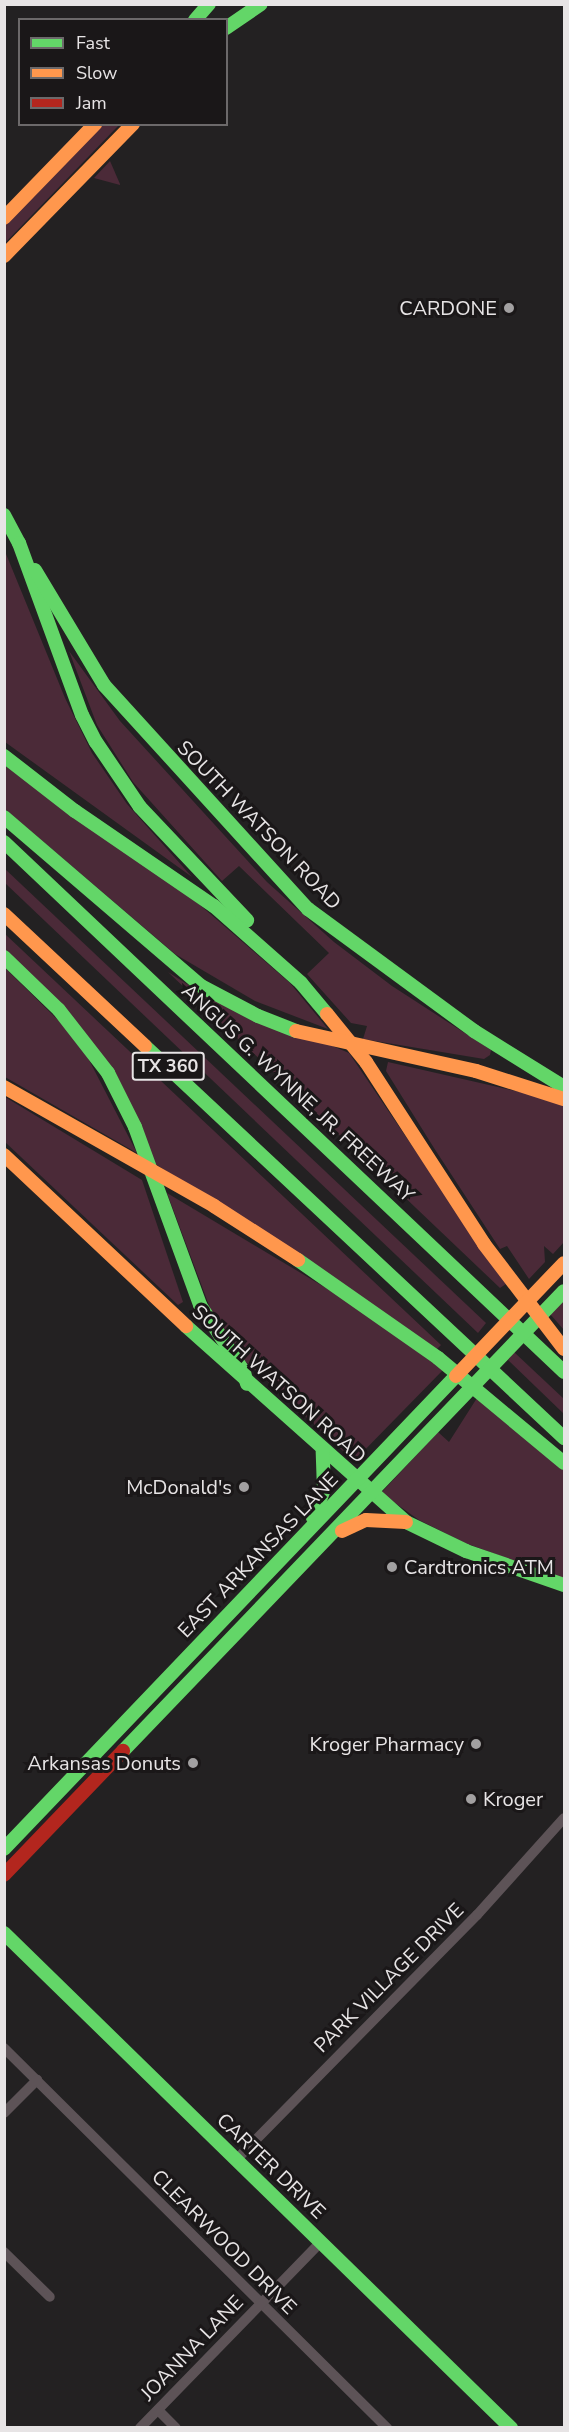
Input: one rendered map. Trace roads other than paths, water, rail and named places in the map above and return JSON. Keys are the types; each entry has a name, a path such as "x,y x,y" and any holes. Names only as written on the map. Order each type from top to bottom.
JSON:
{"main road":[{"path":"197,18 209,4"},
{"path":"228,26 250,4"},
{"path":"228,27 261,4"},
{"path":"4,218 93,126"},
{"path":"4,256 131,126"},
{"name":"SOUTH WATSON ROAD","path":"4,515 104,685 138,726 308,909 474,1031 564,1087"},
{"path":"19,543 82,715 96,742 140,807 251,924 271,954"},
{"path":"4,756 75,811 214,906 271,954 329,1015 397,1109 484,1244 564,1349"},
{"path":"4,818 201,986 258,1017 313,1037 476,1071 564,1099"},
{"name":"ANGUS G. WYNNE, JR. FREEWAY","path":"4,842 564,1372"},
{"name":"TX 360","path":"4,914 564,1438"},
{"path":"4,957 59,1010 108,1073 135,1127 200,1305 244,1372 247,1384"},
{"path":"4,1087 214,1206 319,1273 438,1358 564,1463"},
{"name":"SOUTH WATSON ROAD","path":"4,1155 247,1384 406,1522 466,1551 564,1585"},
{"name":"EAST ARKANSAS LANE","path":"4,1849 564,1263"},
{"name":"EAST ARKANSAS LANE","path":"4,1875 564,1291"},
{"path":"302,1536 322,1499 323,1452"},
{"path":"324,1542 366,1520 406,1522"},
{"name":"CARTER DRIVE","path":"4,1933 511,2427"}],"street":[{"name":"PARK VILLAGE DRIVE","path":"236,2160 477,1915 564,1818"},
{"name":"CLEARWOOD DRIVE","path":"4,2048 260,2304 387,2427"},
{"path":"4,2113 37,2080"},
{"name":"JOANNA LANE","path":"140,2427 321,2242"},
{"path":"4,2252 50,2297"},
{"path":"158,2410 176,2427"}],"place":[{"name":"CARDONE","path":"509,308"},
{"name":"McDonald's","path":"244,1487"},
{"name":"Cardtronics ATM","path":"392,1567"},
{"name":"Kroger Pharmacy","path":"476,1744"},
{"name":"Arkansas Donuts","path":"193,1763"},
{"name":"Kroger","path":"471,1799"}]}
